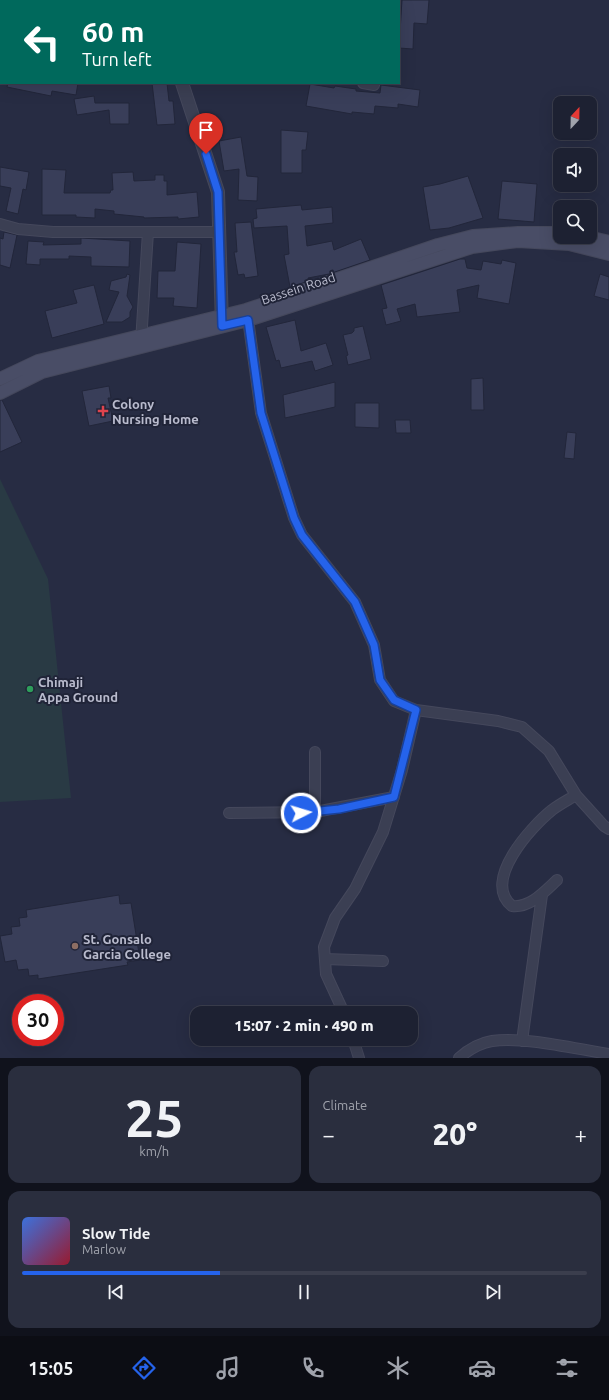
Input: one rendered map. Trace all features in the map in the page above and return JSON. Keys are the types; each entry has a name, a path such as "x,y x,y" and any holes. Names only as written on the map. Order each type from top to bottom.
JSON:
{"main road":[{"name":"Bassein Road","path":"247,315 438,245 472,236 518,233 553,233"},
{"path":"597,239 609,242"},
{"name":"Bassein Road","path":"0,393 42,372 141,342 247,315 472,246 518,242 569,244 609,254"},
{"name":"Bassein Road","path":"0,379 38,361 141,342"}],"street":[{"path":"182,84 218,192 222,321"},
{"path":"368,84 374,85"},
{"path":"0,224 18,229 53,232 219,232"},
{"path":"141,342 148,232"},
{"path":"247,315 261,413 294,518 302,535 355,602 374,645 380,680 394,700 416,710 498,721 522,727 549,751 576,795 604,826 609,828"},
{"path":"341,1006 326,974 324,947 335,918 355,889 380,839 394,797 416,710"},
{"path":"315,752 315,812"},
{"path":"557,880 542,895 520,907 512,906 503,896 502,884 507,865 517,847 534,827 552,810 576,795"},
{"path":"229,813 287,814 315,812 394,797"},
{"path":"522,1041 542,895"},
{"path":"325,959 383,961"},
{"path":"459,1058 476,1047 491,1041 513,1040 609,1054"},
{"path":"355,1046 359,1058"}],"shaded area":[{"name":"Chimaji Appa Ground","path":"0,479 48,579 71,798 0,802"}],"building":[{"path":"402,0 429,0 427,24 414,23 413,49 400,48"},
{"path":"8,84 78,84 76,95 52,91 51,96 7,87"},
{"path":"152,84 167,84 169,101 173,101 175,124 157,125"},
{"path":"310,84 334,88 335,86 356,89 356,91 380,93 381,85 420,90 418,107 398,104 398,108 375,106 374,114 352,112 352,114 306,106"},
{"path":"94,96 95,103 129,103 129,124 110,124 109,110 77,115 74,99"},
{"path":"281,130 308,132 306,150 302,150 302,173 281,173"},
{"path":"241,137 247,176 258,177 257,201 238,200 239,169 224,171 219,141"},
{"path":"0,167 29,172 26,190 23,189 18,214 6,211 11,188 0,186"},
{"path":"42,169 66,170 64,193 110,193 111,190 113,190 112,173 133,172 134,181 155,180 155,175 164,175 164,181 167,181 167,195 197,192 199,217 178,219 178,217 144,218 114,214 114,211 95,209 95,218 76,217 76,215 42,215"},
{"path":"468,176 483,218 449,228 430,230 423,187"},
{"path":"502,181 537,184 534,222 498,219"},
{"path":"301,205 302,210 332,207 333,223 305,226 307,246 332,241 334,250 361,239 370,260 329,274 308,278 309,281 290,287 284,255 289,254 287,226 254,228 253,219 257,218 256,209"},
{"path":"251,222 258,276 245,278 244,274 238,275 234,252 237,252 235,223"},
{"path":"4,232 17,235 10,268 0,265 0,238 3,239"},
{"path":"81,238 130,241 129,267 91,266 91,257 69,256 69,259 40,259 40,265 26,264 28,241 44,242 43,245 81,244"},
{"path":"177,242 201,244 197,308 173,306 174,298 157,298 158,271 175,271"},
{"path":"460,259 465,259 467,268 481,270 483,261 501,264 502,260 516,263 509,304 477,298 479,285 457,290 460,312 417,317 415,304 397,309 401,321 386,325 382,309 387,308 381,285"},
{"path":"127,274 130,275 127,296 133,307 130,312 130,317 122,322 106,322 119,292 109,290 111,281 126,277"},
{"path":"600,274 609,277 609,300 594,296"},
{"path":"94,285 104,324 52,338 45,311 77,303 73,290"},
{"path":"295,320 301,351 326,343 333,365 315,371 312,361 281,368 279,360 276,361 266,327"},
{"path":"363,326 371,359 348,365 346,356 348,355 343,335 352,333 354,328"},
{"path":"483,378 484,410 471,410 471,379"},
{"path":"335,382 335,407 285,418 283,395"},
{"path":"109,386 111,398 108,398 113,421 89,426 82,391"},
{"path":"0,400 2,400 22,442 0,452"},
{"path":"355,403 379,403 379,428 355,427"},
{"path":"395,420 410,420 411,433 396,433"},
{"path":"567,432 576,433 574,459 564,458"},
{"path":"119,895 120,904 131,903 140,960 127,962 128,965 38,979 38,975 29,976 28,969 18,970 16,960 5,962 0,936 12,934 11,927 20,926 19,918 27,917 26,910"}],"place":[{"name":"Colony Nursing Home","path":"103,411"},
{"name":"Chimaji Appa Ground","path":"30,689"},
{"name":"St. Gonsalo Garcia College","path":"75,946"}],"route":[{"path":"206,154 218,192 222,326 248,320 261,413 279,475 294,518 302,535 355,602 374,645 380,680 394,700 416,710 394,797 339,809 301,813"}]}
